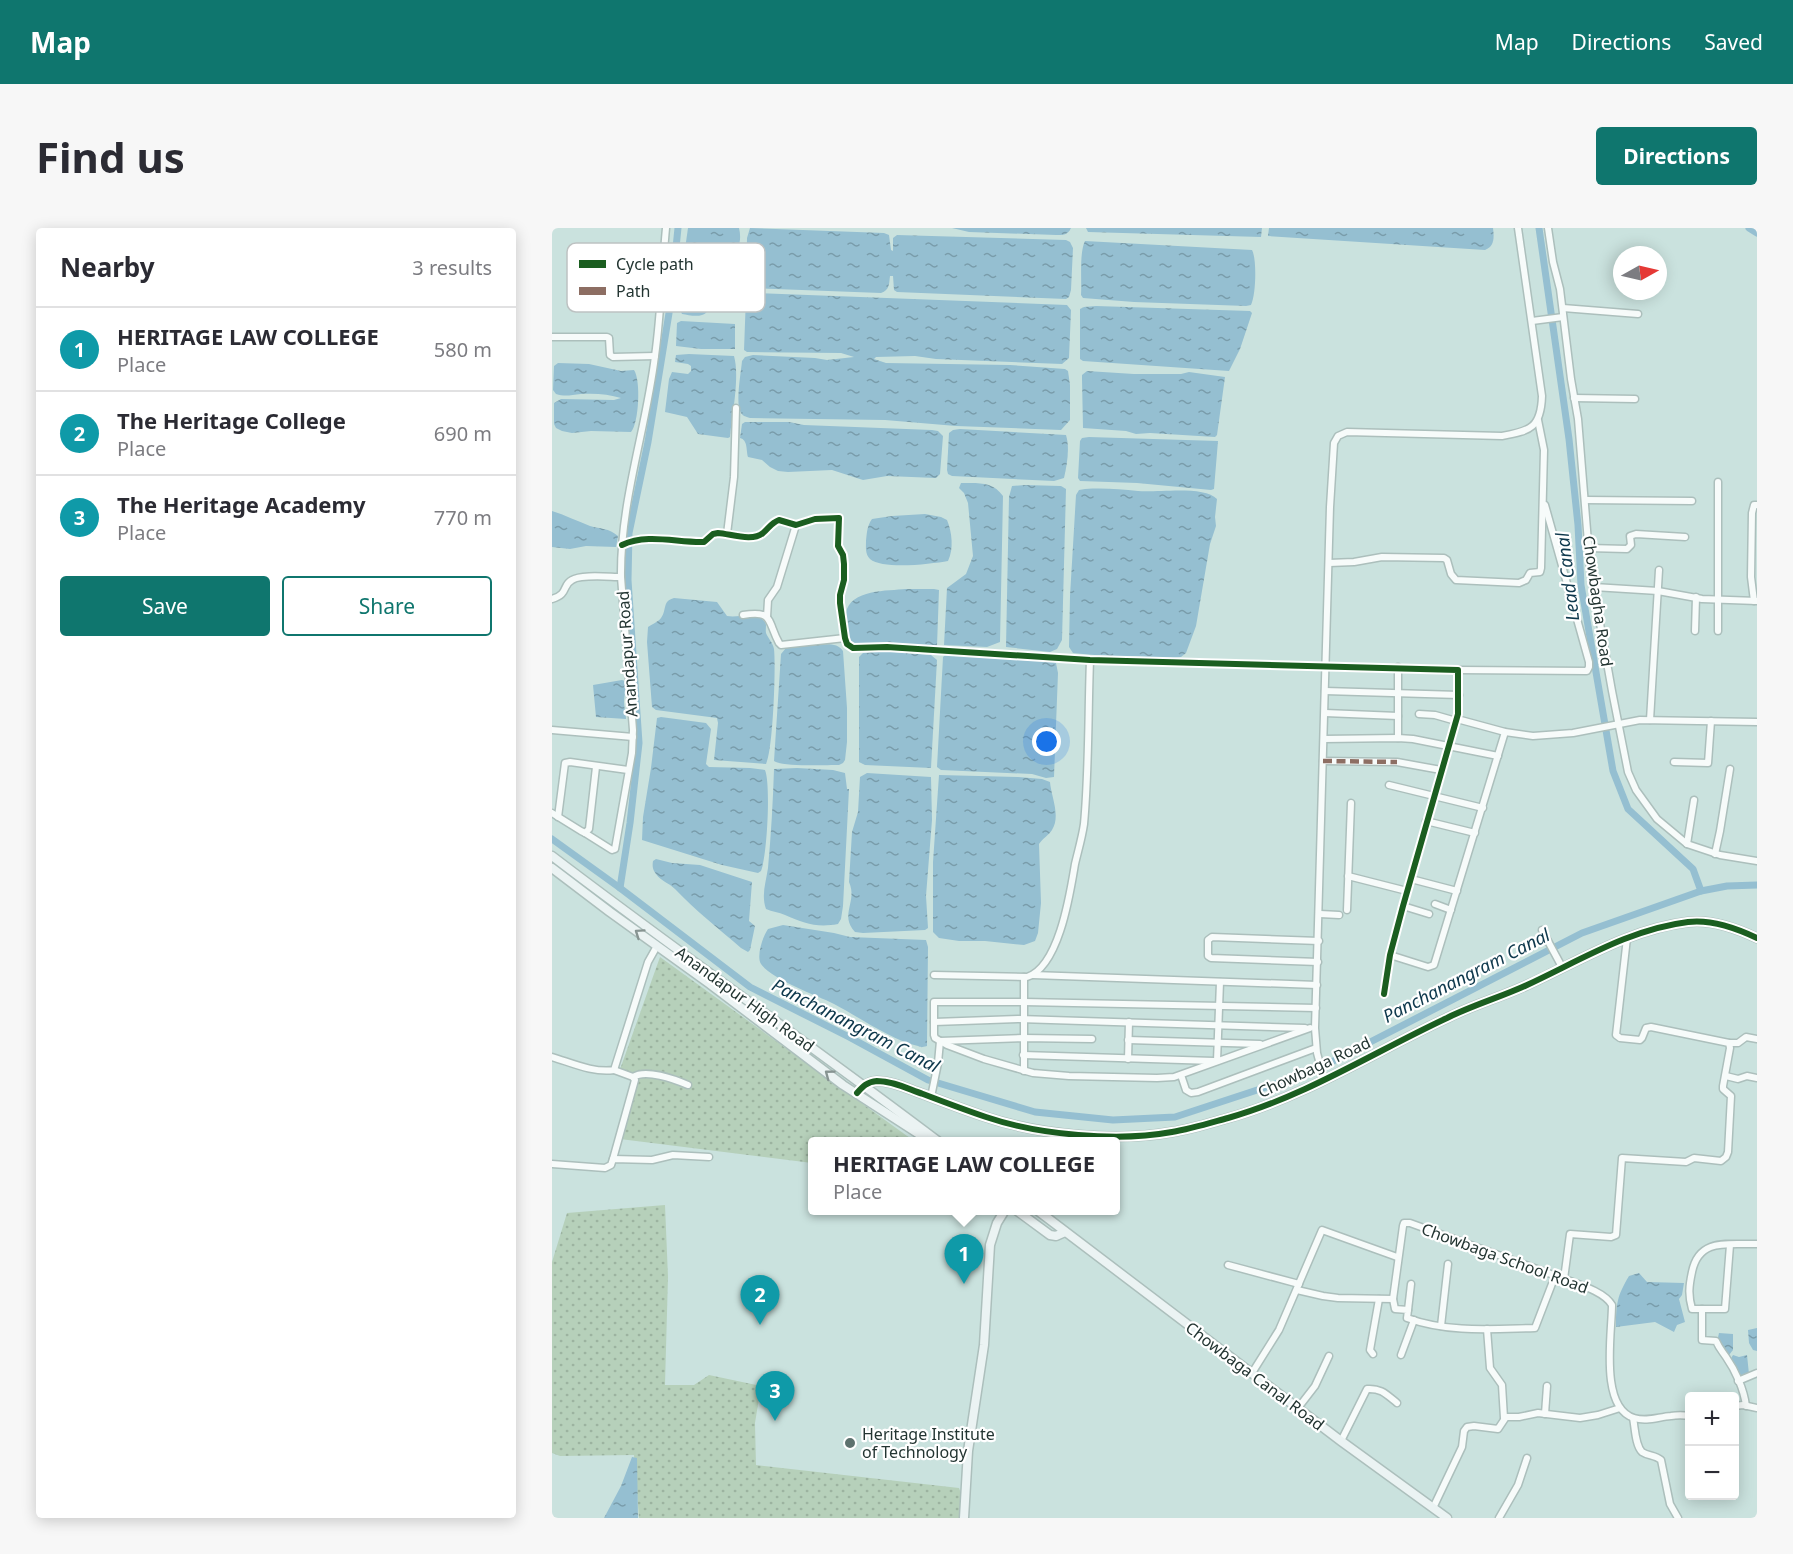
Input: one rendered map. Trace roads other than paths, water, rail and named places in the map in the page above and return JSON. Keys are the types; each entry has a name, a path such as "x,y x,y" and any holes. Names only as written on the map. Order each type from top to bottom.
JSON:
{"main road":[{"name":"Anandapur High Road","path":"552,856 932,1137"},
{"name":"Anandapur High Road","path":"552,868 843,1085 923,1137"},
{"name":"Chowbaga Road","path":"864,1085 877,1081 889,1083 989,1118 1033,1129 1103,1136 1170,1132 1228,1118 1275,1103 1324,1076 1447,1017 1515,990 1560,963 1627,939 1672,925 1702,921 1739,930 1757,938"},
{"path":"857,1093 864,1085"},
{"path":"964,1518 968,1451 984,1345 990,1245 996,1222 1001,1215"},
{"path":"1023,1215 1050,1235 1056,1236 1065,1232 1043,1215"},
{"name":"Chowbaga Canal Road","path":"1065,1232 1341,1441 1447,1518"}],"street":[{"path":"665,243 666,228"},
{"path":"1329,563 1354,562 1382,557 1444,558 1456,580 1523,582 1530,573 1540,572 1544,450 1539,420 1542,396 1518,228"},
{"name":"Chowbagha Road","path":"1548,228 1563,308 1579,427 1590,567 1616,724 1628,772 1636,790 1657,819 1688,844 1715,854 1757,861"},
{"path":"1563,308 1638,314"},
{"path":"621,577 624,515 655,356 659,312"},
{"path":"1532,321 1563,317"},
{"path":"552,337 607,337 610,340 610,355 613,357 655,356"},
{"path":"1574,398 1635,399"},
{"path":"727,534 734,477 736,408"},
{"path":"1324,1076 1313,1028 1320,914 1334,442 1338,436 1347,432 1502,436 1528,430 1539,420"},
{"path":"1718,482 1718,632"},
{"path":"624,544 635,540 657,539 704,542 713,534 757,536 779,520 796,525 815,519 840,518 838,546 843,555 844,580 840,595 845,638 849,646 859,649 887,647 1090,660 1458,670 1587,671 1589,662 1543,499"},
{"path":"1585,500 1692,501"},
{"path":"1594,586 1658,591 1719,600 1755,601 1751,577 1752,513 1754,506 1757,505"},
{"path":"796,525 777,587 768,600 767,617 781,645 845,638"},
{"path":"1588,548 1627,549 1631,546 1630,536 1636,534 1685,537"},
{"path":"1650,720 1659,570"},
{"name":"Anandapur Road","path":"552,599 564,593 573,579 621,577 633,737 628,770 615,849 612,850 555,815 565,763 628,770"},
{"path":"1695,631 1696,597"},
{"path":"743,615 758,613 767,617"},
{"path":"1032,975 1044,965 1064,918 1083,827 1090,660"},
{"path":"1398,668 1398,738"},
{"path":"1384,994 1390,955 1410,879 1457,720 1460,695 1458,670"},
{"path":"1325,691 1460,695"},
{"path":"1325,713 1398,716"},
{"path":"1419,714 1434,715 1505,732 1539,736 1573,733 1650,720 1757,722"},
{"path":"1674,762 1708,763 1711,721"},
{"name":"Anandapur Road","path":"552,730 633,737"},
{"path":"1390,955 1428,967 1434,965 1505,732"},
{"path":"1324,739 1421,740 1498,756"},
{"path":"1323,761 1397,762 1441,770"},
{"path":"585,833 590,824 597,767"},
{"path":"1715,854 1730,769"},
{"path":"1389,785 1483,808"},
{"path":"1688,844 1694,800"},
{"path":"1347,910 1351,803"},
{"path":"1426,821 1475,833"},
{"path":"1348,876 1407,891"},
{"path":"1410,879 1457,891"},
{"path":"1435,904 1452,910"},
{"path":"1403,906 1429,914"},
{"path":"1320,914 1339,915"},
{"path":"1542,930 1560,963"},
{"path":"1318,941 1212,937 1208,940 1208,956 1211,958 1318,962"},
{"path":"1627,939 1617,1037 1640,1040 1646,1028 1651,1027 1729,1043 1738,1043 1746,1037 1757,1039"},
{"path":"614,1070 648,962 657,946"},
{"path":"934,975 1024,977 1032,975 1317,985"},
{"path":"1024,977 1024,1071"},
{"path":"1219,1061 1220,982"},
{"path":"1313,1028 1181,1075 1157,1078 1069,1076 1024,1071 947,1045 934,1035 934,1002 1316,1008"},
{"path":"934,1022 1023,1019 1313,1028"},
{"path":"1128,1059 1129,1022"},
{"path":"940,1041 1023,1038 1092,1039"},
{"path":"1128,1040 1264,1044"},
{"path":"931,1097 940,1041"},
{"path":"1564,1279 1570,1234 1611,1237 1616,1234 1622,1158 1686,1162 1694,1158 1720,1161 1726,1157 1731,1096 1723,1089 1729,1043"},
{"path":"1181,1075 1186,1090 1191,1093 1198,1092 1317,1050"},
{"path":"1023,1055 1219,1061"},
{"path":"552,1057 605,1072 614,1070 633,1077 643,1073 688,1085"},
{"path":"1725,1076 1738,1079 1747,1076 1757,1078"},
{"path":"552,1164 605,1168 611,1165 635,1082 633,1077"},
{"path":"613,1159 652,1160 673,1155 709,1157"},
{"name":"Chowbaga School Road","path":"1393,1299 1397,1257 1403,1226 1407,1222 1592,1290 1612,1304 1610,1373 1620,1408"},
{"path":"1252,1372 1279,1330 1322,1230 1397,1257"},
{"path":"1730,1245 1725,1310 1692,1309 1688,1294 1694,1263 1704,1249 1712,1245 1757,1244"},
{"path":"1441,1326 1448,1264"},
{"path":"1228,1265 1323,1296 1393,1299 1395,1309 1408,1310"},
{"path":"1412,1284 1407,1318 1461,1330 1535,1328 1555,1276"},
{"path":"1373,1354 1370,1350 1379,1299"},
{"path":"1702,1310 1702,1340 1716,1341 1719,1349 1728,1359 1743,1390 1746,1406"},
{"path":"1401,1355 1414,1320"},
{"path":"1433,1508 1462,1447 1464,1431 1467,1427 1498,1429 1504,1418 1503,1385 1490,1368 1487,1329"},
{"path":"1298,1408 1315,1386 1329,1356"},
{"path":"1738,1381 1757,1373"},
{"path":"1545,1414 1547,1386"},
{"path":"1341,1441 1367,1389 1376,1388 1397,1403"},
{"path":"1739,1406 1757,1408"},
{"path":"1504,1418 1533,1413 1580,1418 1620,1408 1633,1418 1655,1419 1685,1416"},
{"path":"1633,1418 1638,1447 1645,1454 1661,1460 1670,1504 1678,1518"},
{"path":"1499,1518 1514,1494 1527,1458"}],"water":[{"path":"688,228 739,228 739,243 686,243"},
{"path":"750,228 884,233 889,235 893,251 893,238 897,235 1066,240 1073,248 1071,290 1066,299 897,292 894,290 893,276 890,276 888,288 881,293 765,289 765,243 747,243"},
{"path":"952,228 1071,228 1065,234 1056,235 969,232"},
{"path":"1086,228 1262,228 1261,237 1088,232"},
{"path":"1269,228 1493,228 1494,238 1491,246 1485,250 1268,236"},
{"path":"1085,241 1252,250 1255,277 1251,305 1134,302 1083,298 1081,295 1081,260"},
{"path":"765,293 1067,305 1071,310 1069,358 1062,364 936,359 915,356 876,357 874,359 886,363 1010,365 1065,369 1068,371 1070,385 1070,420 1061,430 956,426 885,420 750,418 741,413 739,409 738,396 742,361 745,357 753,355 827,360 854,357 841,353 747,352 744,350 745,312 765,312"},
{"path":"1096,306 1250,311 1252,313 1240,349 1229,371 1083,361 1080,359 1080,309"},
{"path":"681,312 707,312 700,316"},
{"path":"681,321 735,324 735,349 676,346 677,323"},
{"path":"676,355 734,356 736,385 730,437 728,438 698,434 687,417 665,412 672,372 688,374 691,371 691,366 688,364 675,362"},
{"path":"558,363 589,364 621,371 634,370 638,383 638,401 636,420 631,432 572,433 556,428 554,403 561,399 614,400 621,398 596,394 565,396 556,394 553,390 554,366"},
{"path":"1087,371 1134,374 1189,372 1225,377 1217,435 1215,437 1136,434 1126,431 1083,428 1082,375"},
{"path":"745,422 789,422 804,425 938,431 943,436 940,474 936,478 887,476 863,480 832,470 778,471 762,460 748,457 746,443 740,438 742,424"},
{"path":"960,429 1066,435 1068,451 1064,478 1054,481 952,476 947,470 949,433"},
{"path":"1082,438 1218,441 1214,489 1080,481 1078,478 1080,441"},
{"path":"961,483 990,485 1003,496 1000,642 987,647 944,645 947,588 966,574 973,556 968,503 959,488"},
{"path":"1012,486 1061,486 1066,489 1062,640 1057,649 1050,652 1006,647 1009,497"},
{"path":"1079,490 1191,491 1202,492 1217,499 1216,526 1210,544 1196,626 1186,653 1181,657 1073,653 1069,647 1076,495"},
{"path":"552,511 590,526 611,531 618,536 616,547 586,546 570,549 552,547"},
{"path":"925,514 947,520 952,540 948,561 896,565 876,562 868,557 866,541 872,519"},
{"path":"939,590 937,646 855,644 851,641 848,635 846,613 849,605 855,599 880,591"},
{"path":"674,598 717,602 727,616 755,616 765,623 766,633 774,649 775,673 772,727 766,764 714,760 717,718 656,710 652,707 648,627 660,619 668,601"},
{"path":"833,645 843,651 847,742 845,760 839,765 795,765 774,761 781,654 786,648"},
{"path":"883,651 931,655 937,660 931,768 865,765 859,762 859,657 863,653"},
{"path":"946,654 1049,660 1056,663 1058,673 1054,777 941,770 937,767 943,657"},
{"path":"622,680 626,684 624,702 626,719 596,717 593,685"},
{"path":"657,718 706,723 711,729 706,764 709,767 765,770 768,790 766,837 763,863 758,873 722,865 642,840 643,817"},
{"path":"797,768 845,773 847,789 849,789 843,906 838,924 817,925 766,909 764,894 769,856 774,769"},
{"path":"867,773 931,777 932,820 926,896 928,928 925,930 863,933 855,932 851,926 848,914 851,896 849,882 852,832 858,812 860,777"},
{"path":"939,775 1018,777 1050,782 1056,819 1052,830 1039,844 1041,903 1035,941 1024,945 959,941 939,938 933,932 933,862"},
{"path":"656,859 672,863 700,865 752,882 749,921 755,926 750,950 748,952 741,948 658,876 653,867 653,861"},
{"path":"783,925 850,937 926,940 928,947 927,1046 920,1047 897,1039 767,970 760,960 762,941 768,929"},
{"path":"1639,1273 1647,1282 1684,1283 1679,1299 1685,1322 1677,1325 1674,1332 1655,1322 1616,1327 1617,1306 1622,1289 1629,1276"},
{"path":"1757,1328 1757,1351 1753,1350 1749,1343 1748,1330"},
{"path":"1719,1333 1733,1334 1733,1350 1729,1355 1721,1353 1717,1342"},
{"path":"1733,1355 1739,1357 1747,1355 1749,1374 1744,1379 1735,1372 1730,1360"},
{"path":"632,1457 637,1458 638,1518 604,1518 621,1486"}],"waterway":[{"path":"676,243 678,228"},
{"name":"Lead Canal","path":"1539,228 1569,439 1578,525 1581,585 1613,771 1628,809 1693,869 1701,891"},
{"path":"1749,228 1757,233"},
{"path":"620,888 639,743 628,580 629,533 648,442 669,312"},
{"name":"Panchanangram Canal","path":"552,839 750,987 928,1080 1035,1112 1113,1120 1175,1117 1312,1072 1582,933 1701,891 1727,886 1757,885"}],"place":[{"name":"HERITAGE LAW COLLEGE","path":"964,1284"},
{"name":"The Heritage College","path":"760,1325"},
{"name":"The Heritage Academy","path":"775,1421"},
{"name":"Heritage Institute of Technology","path":"850,1443"}]}
